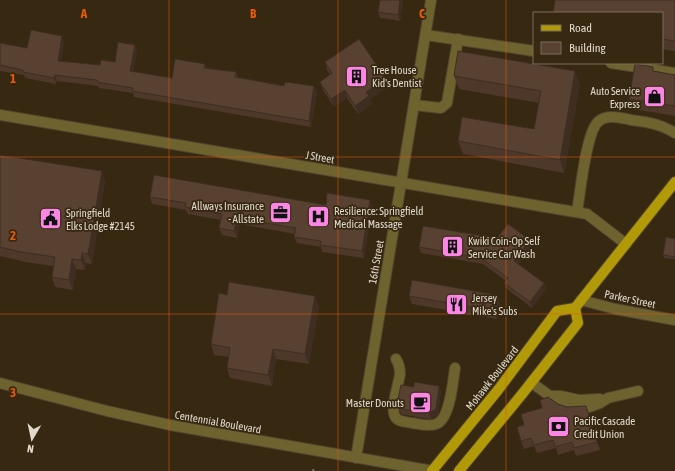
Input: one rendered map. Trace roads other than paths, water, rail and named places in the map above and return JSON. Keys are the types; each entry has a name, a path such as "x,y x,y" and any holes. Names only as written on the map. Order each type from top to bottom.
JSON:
{"main road":[{"path":"459,471 578,323 574,308 675,182"},
{"name":"Mohawk Boulevard","path":"433,471 498,390 557,311 574,308"}],"street":[{"name":"16th Street","path":"356,458 431,0"},
{"path":"426,35 533,51"},
{"path":"414,105 441,108 447,103 458,39"},
{"path":"617,64 675,73"},
{"name":"J Street","path":"0,114 587,214 626,244"},
{"path":"577,212 587,150 592,131 598,121 610,117 652,122 669,128 675,133"},
{"name":"Parker Street","path":"581,300 615,309 675,320"},
{"path":"396,359 399,365 400,374 394,414 396,418 402,421 427,426 436,424 443,420 449,402 455,368"},
{"path":"532,382 565,407 579,409 600,403 608,398 638,391"},
{"name":"Centennial Boulevard","path":"0,383 170,426 433,471"}],"place":[{"name":"Tree House Kid's Dentist","path":"356,76"},
{"name":"Auto Service Express","path":"655,97"},
{"name":"Allways Insurance - Allstate","path":"280,212"},
{"name":"Resilience: Springfield Medical Massage","path":"318,217"},
{"name":"Springfield Elks Lodge #2145","path":"50,219"},
{"name":"Kwiki Coin-Op Self Service Car Wash","path":"452,247"},
{"name":"Jersey Mike's Subs","path":"456,304"},
{"name":"Master Donuts","path":"420,403"},
{"name":"Pacific Cascade Credit Union","path":"559,427"}]}
